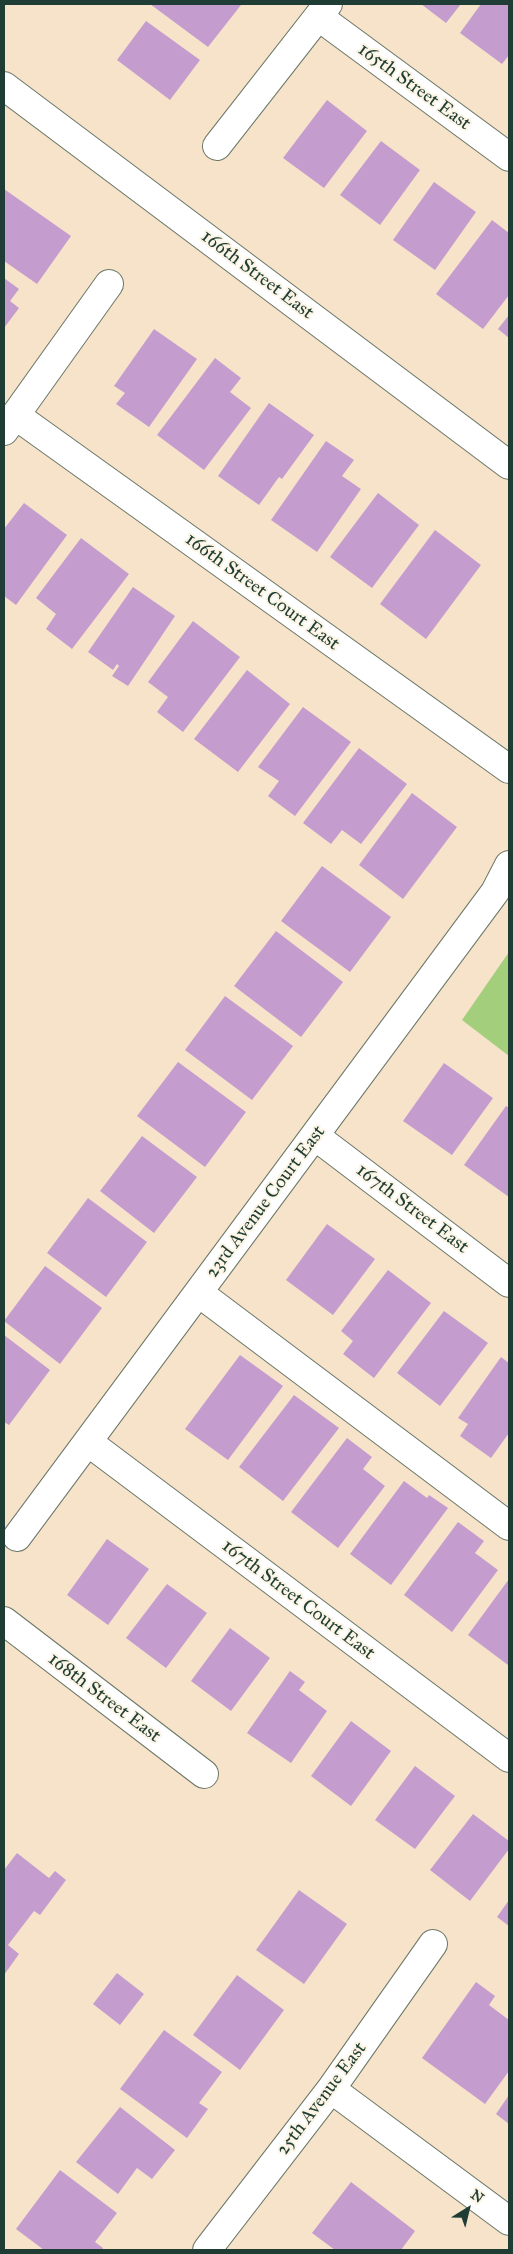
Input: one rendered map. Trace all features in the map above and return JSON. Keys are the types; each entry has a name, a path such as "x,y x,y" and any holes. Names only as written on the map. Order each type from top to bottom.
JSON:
{"street":[{"path":"217,146 324,10"},
{"name":"165th Street East","path":"324,10 509,157"},
{"name":"166th Street East","path":"4,86 509,465"},
{"path":"9,423 109,284"},
{"name":"166th Street Court East","path":"9,423 509,769"},
{"name":"23rd Avenue Court East","path":"17,1537 495,892 509,864"},
{"name":"167th Street East","path":"315,1136 509,1283"},
{"path":"198,1293 509,1526"},
{"name":"167th Street Court East","path":"88,1442 509,1758"},
{"name":"168th Street East","path":"4,1622 204,1774"},
{"name":"25th Avenue East","path":"207,2250 331,2089 433,1944"},
{"path":"331,2089 509,2221"}],"green space":[{"path":"509,952 509,1056 462,1020"}],"building":[{"path":"150,4 239,4 241,5 208,47"},
{"path":"421,4 461,4 446,23"},
{"path":"481,4 509,4 509,55 502,64 460,33"},
{"path":"146,21 200,60 170,100 117,60"},
{"path":"327,100 367,131 324,188 283,158"},
{"path":"381,141 420,170 380,225 340,195"},
{"path":"434,182 476,212 435,270 393,240"},
{"path":"4,189 71,236 37,284 4,261"},
{"path":"492,220 509,233 509,295 483,329 436,294"},
{"path":"4,278 19,289 10,301 19,308 4,328"},
{"path":"509,315 509,338 498,329"},
{"path":"154,329 197,359 149,427 116,404 125,393 114,386"},
{"path":"215,358 241,378 230,392 251,408 204,470 157,435"},
{"path":"269,403 314,435 282,479 279,477 259,505 218,476"},
{"path":"326,441 354,460 342,476 361,489 317,552 271,520"},
{"path":"378,493 419,525 372,588 330,557"},
{"path":"24,503 67,535 16,605 4,596 4,529"},
{"path":"435,530 481,565 426,639 380,604"},
{"path":"81,538 129,574 72,649 46,629 56,614 36,598"},
{"path":"133,587 175,616 128,686 112,676 119,666 117,664 113,670 88,652"},
{"path":"193,621 240,657 183,732 157,712 168,697 148,682"},
{"path":"247,670 290,704 238,772 194,739"},
{"path":"303,707 351,742 295,816 268,796 279,781 258,767"},
{"path":"359,748 407,784 361,844 342,830 331,844 303,823"},
{"path":"412,793 457,827 403,899 359,865"},
{"path":"322,866 391,917 350,972 281,921"},
{"path":"276,931 343,982 301,1037 234,986"},
{"path":"225,996 293,1046 252,1100 185,1050"},
{"path":"178,1062 246,1112 205,1167 137,1116"},
{"path":"444,1063 493,1098 452,1155 403,1121"},
{"path":"506,1106 509,1108 509,1197 464,1165"},
{"path":"142,1136 197,1177 154,1233 100,1191"},
{"path":"88,1198 147,1242 106,1297 47,1253"},
{"path":"327,1224 375,1259 333,1315 286,1280"},
{"path":"45,1266 102,1308 60,1364 4,1321"},
{"path":"388,1270 431,1303 374,1378 343,1354 353,1341 341,1331"},
{"path":"444,1311 488,1343 440,1406 397,1373"},
{"path":"4,1335 50,1370 9,1425 4,1422"},
{"path":"240,1355 283,1386 228,1460 185,1429"},
{"path":"501,1357 509,1363 509,1433 491,1458 460,1436 468,1424 458,1418"},
{"path":"294,1395 339,1428 283,1501 239,1467"},
{"path":"347,1438 372,1457 363,1469 385,1486 338,1548 291,1512"},
{"path":"404,1481 427,1498 429,1495 448,1508 391,1585 350,1554"},
{"path":"458,1522 484,1541 475,1553 498,1570 452,1632 404,1595"},
{"path":"107,1539 149,1569 108,1625 67,1595"},
{"path":"509,1579 509,1664 508,1665 468,1635"},
{"path":"167,1584 207,1613 166,1668 126,1638"},
{"path":"230,1628 270,1658 231,1711 191,1681"},
{"path":"290,1671 305,1682 299,1690 327,1711 291,1763 247,1733"},
{"path":"351,1721 391,1751 351,1806 311,1776"},
{"path":"415,1766 455,1796 415,1849 375,1820"},
{"path":"473,1814 509,1841 509,1849 470,1901 430,1870"},
{"path":"17,1853 49,1878 55,1871 66,1880 40,1915 34,1911 8,1945 19,1954 4,1975 4,1870"},
{"path":"299,1890 347,1924 304,1984 256,1950"},
{"path":"509,1900 509,1926 497,1917"},
{"path":"117,1973 144,1994 120,2025 93,2004"},
{"path":"237,1975 284,2010 240,2070 193,2035"},
{"path":"476,1982 495,1996 489,2005 509,2020 509,2071 485,2104 422,2058"},
{"path":"164,2030 222,2072 199,2103 208,2109 187,2138 120,2089"},
{"path":"509,2095 509,2124 496,2114"},
{"path":"120,2107 175,2150 152,2179 137,2168 118,2194 76,2162"},
{"path":"60,2170 117,2213 95,2242 103,2248 102,2250 44,2250 16,2229"},
{"path":"351,2182 415,2231 401,2250 335,2250 312,2233"}]}
